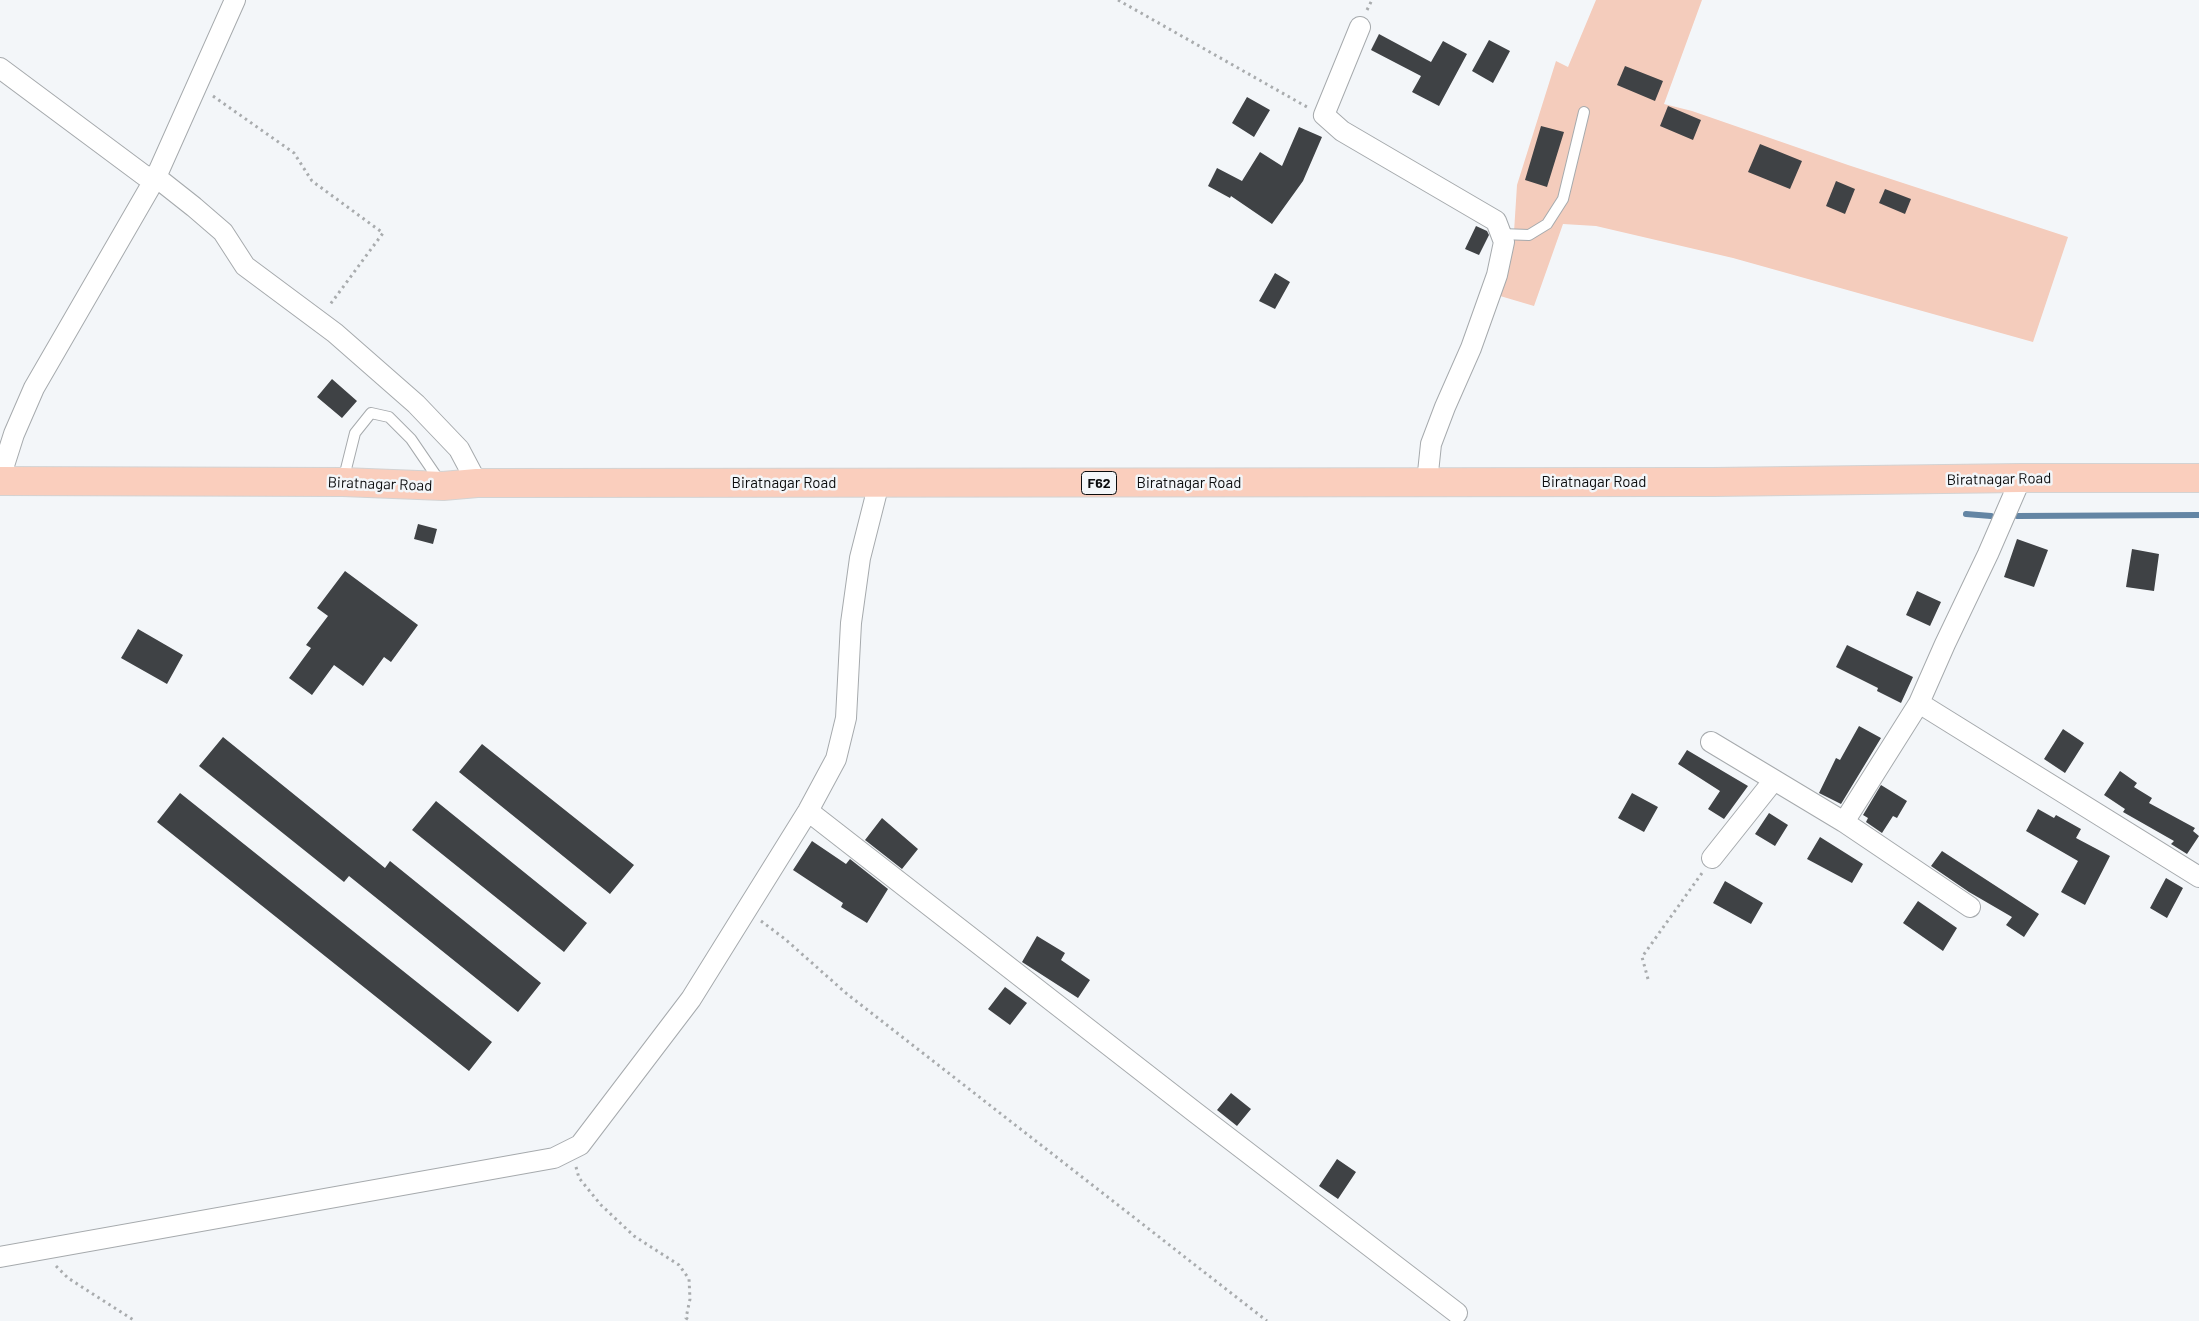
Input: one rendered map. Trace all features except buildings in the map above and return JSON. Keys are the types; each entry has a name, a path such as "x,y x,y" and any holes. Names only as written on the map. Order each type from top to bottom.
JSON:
{"main road":[{"name":"Biratnagar Road","path":"0,479 343,482 443,486 478,483 1713,482 2199,478"}],"street":[{"path":"0,479 14,434 34,388 156,177 235,0"},
{"path":"1360,27 1324,115 1342,131 1496,221 1504,242 1497,275 1471,348 1445,406 1431,444 1427,482"},
{"path":"0,68 144,176 156,177 223,232 245,266 318,321 416,404 459,449 478,483"},
{"path":"1844,822 1919,703 2021,478"},
{"path":"0,1257 554,1158 580,1145 691,999 808,811 836,758 846,718 851,623 860,558 879,484"},
{"path":"1919,703 2199,877"},
{"path":"1711,742 1844,822 1970,907"},
{"path":"1712,858 1774,780"},
{"path":"808,811 1457,1313"}],"lane":[{"path":"1501,234 1529,235 1547,224 1563,198 1584,112"},
{"path":"343,482 355,433 371,413 389,417 411,439 443,486"}],"path":[{"path":"1118,0 1278,92 1324,115"},
{"path":"196,84 294,154 312,180 383,233 318,321"},
{"path":"1648,979 1642,957 1712,858"},
{"path":"747,910 785,939 847,994 1267,1321"},
{"path":"571,1150 579,1178 601,1206 634,1236 678,1264 689,1279 690,1299 686,1318 691,1321"},
{"path":"38,1249 68,1278 135,1321"}],"shaded area":[{"path":"1596,0 1702,0 1664,104 1692,111 1848,165 2068,237 2033,342 1733,258 1596,226 1563,224 1534,306 1490,293 1514,232 1517,185 1556,61 1568,67"}],"waterway":[{"path":"1966,514 1991,516"},
{"path":"2017,516 2199,515"}]}
